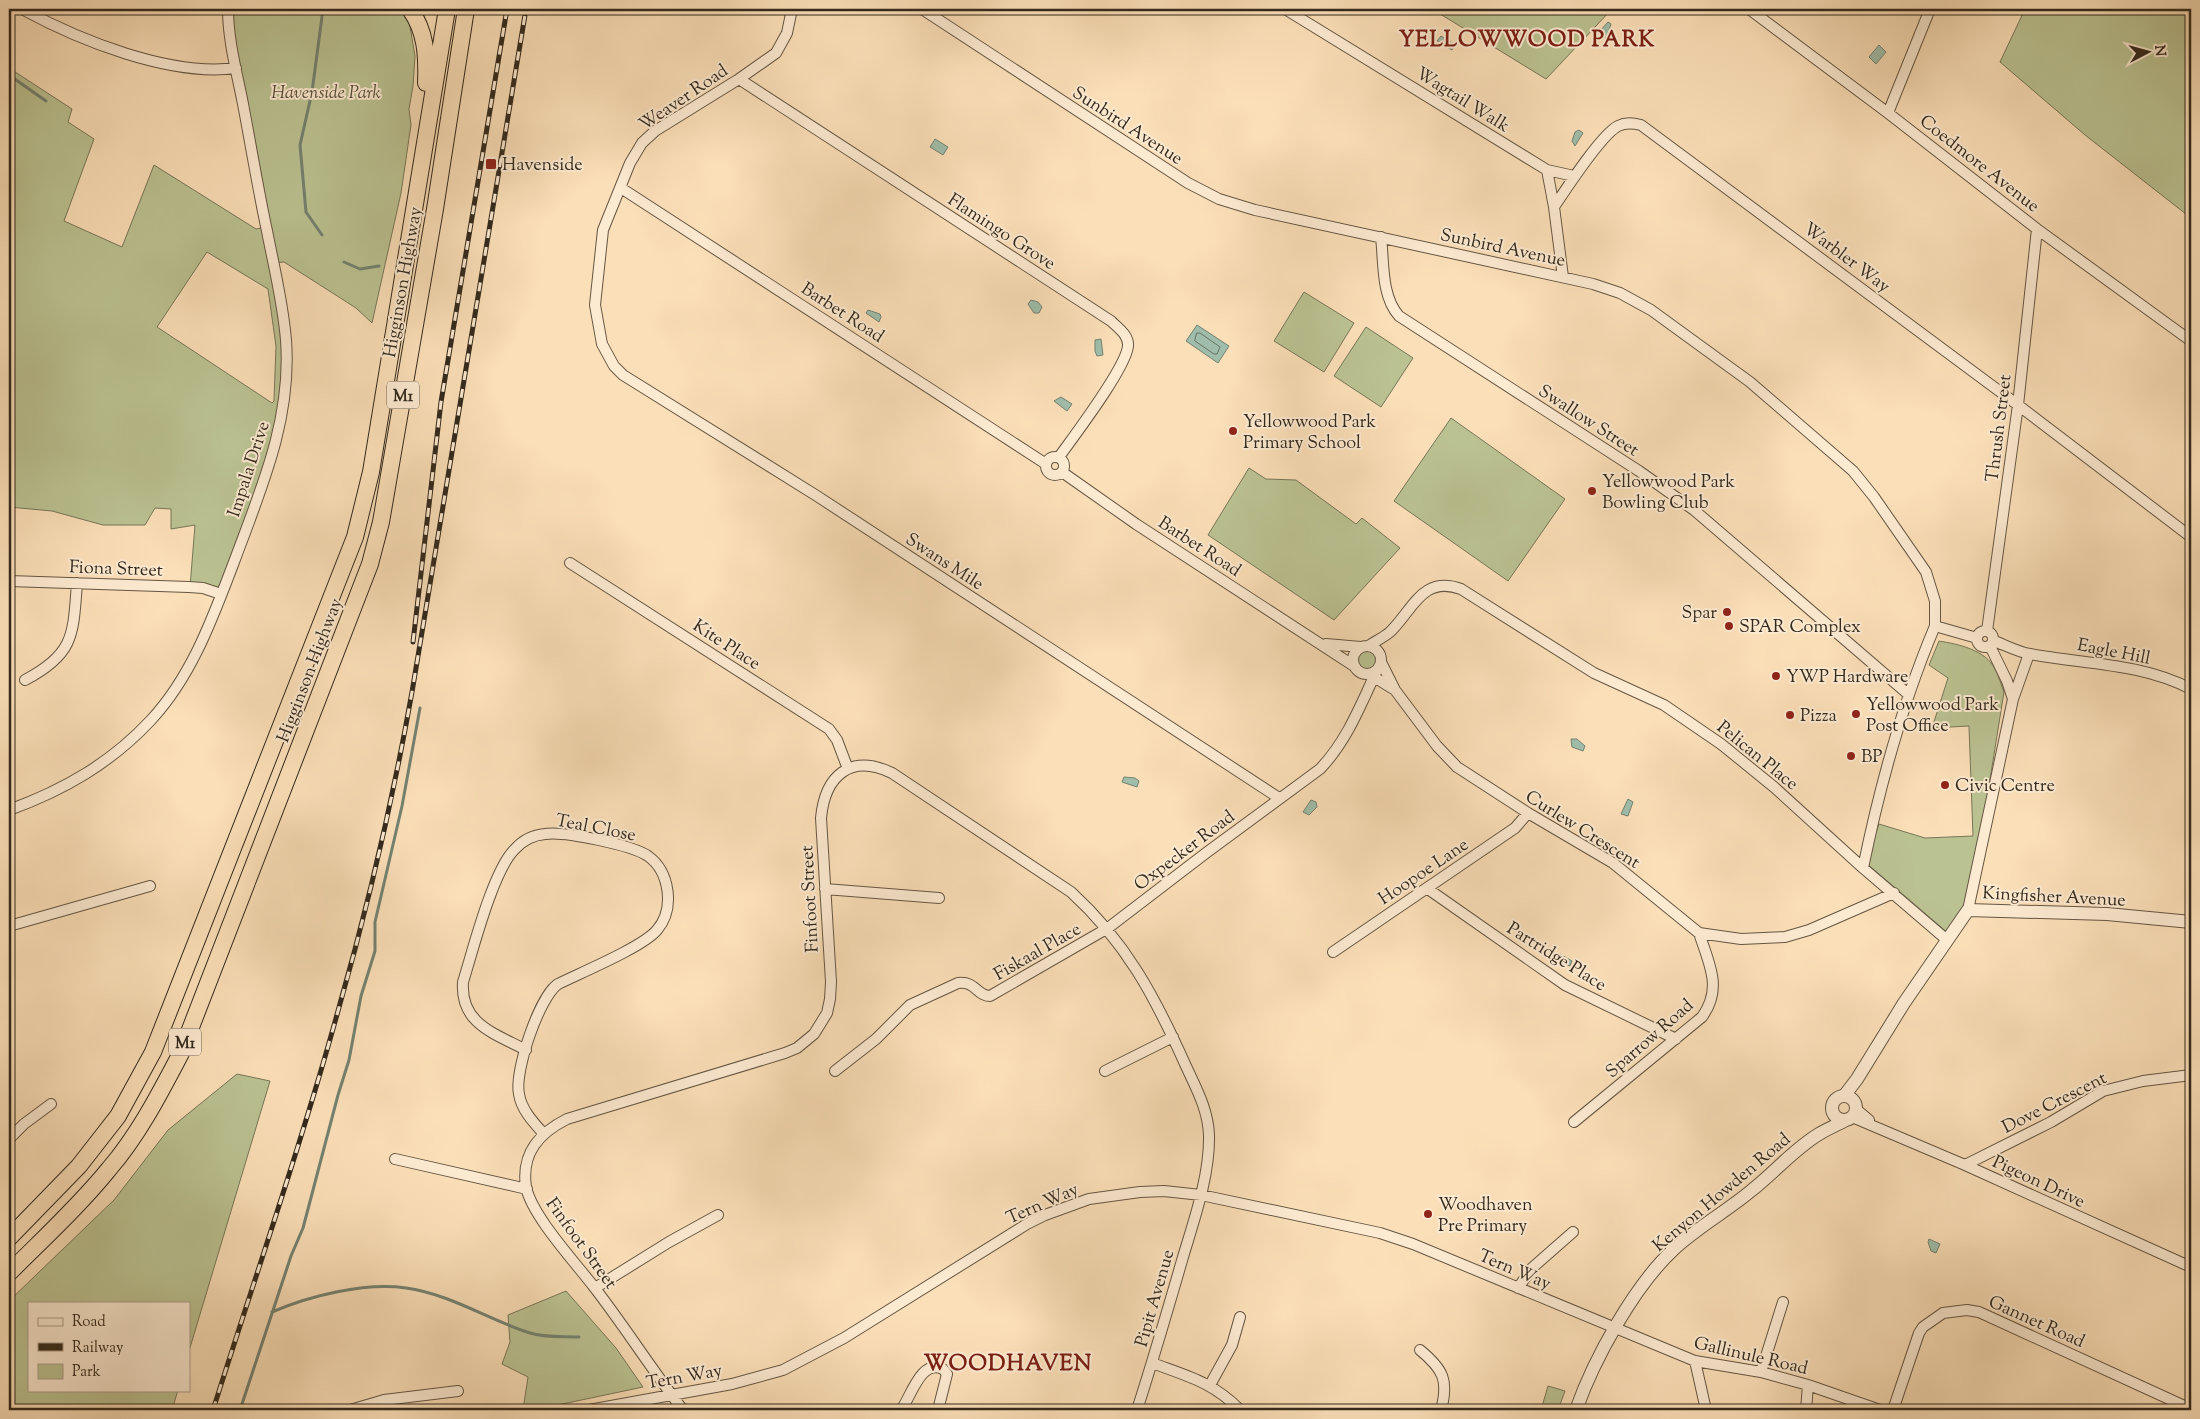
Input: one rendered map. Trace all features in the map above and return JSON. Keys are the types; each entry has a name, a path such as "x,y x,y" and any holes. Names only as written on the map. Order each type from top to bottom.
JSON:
{"highway":[{"path":"410,9 418,20 424,36 427,55 426,132"},
{"name":"Higginson Highway","path":"9,1238 79,1166 118,1116 154,1052 355,537 371,472 447,9"},
{"name":"Higginson Highway","path":"9,1273 66,1218 110,1169 148,1115 181,1053 358,600 381,522 435,209 466,9"}],"street":[{"path":"22,9 59,28 96,43 163,63 218,70 236,68"},
{"name":"Impala Drive","path":"9,810 74,782 108,760 153,718 185,673 200,644 221,594 274,452 280,426 287,366 286,340 280,296 236,68 229,28 228,9"},
{"name":"Weaver Road","path":"602,344 596,305 603,230 630,163 648,138 776,53 787,33 792,9"},
{"name":"Sunbird Avenue","path":"922,9 1200,191 1219,199 1255,210 1381,236 1608,288 1651,310 1750,382 1853,472 1870,490 1926,572 1935,601 1935,626"},
{"name":"Wagtail Walk","path":"1285,9 1547,170 1574,176"},
{"path":"1888,113 1930,9"},
{"name":"Coedmore Avenue","path":"1755,11 2038,229 2191,342"},
{"name":"Flamingo Grove","path":"739,79 1111,321 1123,333 1127,339 1128,346 1119,369 1059,457"},
{"name":"Warbler Way","path":"1554,207 1574,176 1611,131 1626,123 1641,125 2018,405 2191,537"},
{"path":"1547,170 1563,277"},
{"name":"Barbet Road","path":"621,188 1046,464"},
{"name":"Thrush Street","path":"1987,631 2018,405 2038,229"},
{"name":"Swallow Street","path":"1381,236 1387,295 1393,309 1400,316 1639,471 1694,510 1908,694"},
{"name":"Swans Mile","path":"602,344 614,366 623,375 817,496 1279,798"},
{"path":"1059,457 1064,465 1062,472 1058,475 1052,475 1047,471 1046,464 1050,459 1059,457"},
{"name":"Barbet Road","path":"1062,472 1136,524 1323,644 1354,666 1375,669"},
{"name":"Kite Place","path":"570,563 829,729 837,740 848,769"},
{"name":"Fiona Street","path":"9,581 203,588 221,594"},
{"path":"26,680 42,672 65,649 71,638 76,583"},
{"name":"Pelican Place","path":"1389,633 1424,592 1432,587 1451,586 1477,598 1594,673 1664,705 1721,744 1774,787 1946,940"},
{"path":"1863,868 1877,802 1908,694 1935,626 1977,638"},
{"path":"1968,910 2013,699 2028,654 1992,644 1980,646 1977,638 1980,632 1987,631 1992,634 1992,644 2013,699"},
{"path":"1354,666 1355,653 1389,633"},
{"path":"1375,669 1389,633"},
{"name":"Barbet Road","path":"1323,644 1365,646"},
{"path":"1365,646 1378,650 1375,669"},
{"name":"Eagle Hill","path":"2028,654 2093,661 2152,674 2181,683 2191,689"},
{"name":"Oxpecker Road","path":"1108,928 1320,769 1332,756 1345,736 1375,669"},
{"name":"Curlew Crescent","path":"1375,669 1395,690"},
{"name":"Curlew Crescent","path":"1375,669 1395,690 1437,746 1457,767 1528,813 1613,863 1699,933"},
{"path":"848,769 865,765 882,768 892,773 1071,892 1108,928 1134,964 1173,1037 1206,1111 1209,1138 1202,1195"},
{"name":"Finfoot Street","path":"671,1394 595,1288 542,1219 527,1189 527,1157 530,1148 543,1133 567,1119 785,1053 797,1048 810,1038 822,1024 830,1000 831,982 821,818 824,797 837,776 848,769"},
{"name":"Hoopoe Lane","path":"1333,952 1515,828 1528,813"},
{"name":"Teal Close","path":"526,1050 477,1023 465,1004 462,989 486,911 508,856 526,840 537,835 550,833 619,845 646,855 661,872 667,889 666,915 658,929 641,942 553,987 545,998 518,1077 519,1096 530,1117 543,1133"},
{"path":"9,926 150,886"},
{"path":"824,889 939,898"},
{"name":"Partridge Place","path":"1428,889 1565,985 1676,1039"},
{"path":"1699,933 1741,939 1785,937 1809,930 1894,893"},
{"name":"Kingfisher Avenue","path":"1844,1096 1857,1079 1946,940 1968,910 2107,914 2191,922"},
{"name":"Fiskaal Place","path":"835,1071 876,1039 910,1005 964,982 974,986 984,995 990,996 1108,928"},
{"name":"Sparrow Road","path":"1574,1122 1702,1017 1712,999 1714,989 1712,973 1699,933"},
{"path":"1104,1070 1173,1037"},
{"name":"Dove Crescent","path":"1965,1165 2051,1122 2104,1091 2143,1081 2191,1075"},
{"name":"Kingfisher Avenue","path":"1852,1113 1857,1079"},
{"path":"1844,1096 1851,1099 1852,1113 1837,1117 1833,1110 1836,1099 1844,1096"},
{"path":"9,1139 24,1124 51,1104"},
{"name":"Kenyon Howden Road","path":"1818,1134 1833,1110"},
{"name":"Pigeon Drive","path":"1852,1113 2191,1267"},
{"name":"Kenyon Howden Road","path":"1576,1410 1597,1363 1636,1294 1672,1251 1692,1233 1752,1190 1818,1134 1852,1113"},
{"path":"395,1159 527,1189"},
{"name":"Tern Way","path":"589,1410 762,1377 798,1364 844,1338 1027,1224 1067,1206 1089,1199 1140,1192 1164,1191 1202,1195 1380,1233 1413,1244 1615,1329"},
{"name":"Pipit Avenue","path":"1138,1410 1202,1195"},
{"path":"595,1288 669,1242 718,1215"},
{"path":"1518,1288 1532,1268 1573,1232"},
{"path":"1761,1372 1783,1302"},
{"name":"Gannet Road","path":"1893,1410 1919,1333 1937,1316 1967,1310 1979,1312 2191,1409"},
{"path":"1210,1386 1232,1345 1240,1317"},
{"name":"Gallinule Road","path":"1615,1329 1694,1361 1761,1372 1808,1385 1880,1410"},
{"path":"1420,1350 1435,1363 1442,1373 1445,1387 1441,1410"},
{"path":"1694,1361 1706,1410"},
{"path":"1152,1363 1210,1386 1224,1395 1240,1410"},
{"path":"902,1410 921,1375 927,1369 935,1367 943,1369 947,1374 938,1410"},
{"path":"1806,1410 1808,1385"},
{"path":"350,1410 384,1400 458,1391"},
{"path":"671,1394 683,1410"}],"green space":[{"name":"Havenside Park","path":"228,9 407,9 415,56 409,109 411,125 401,193 372,323 356,308 284,262 273,263 284,322 281,419 222,594 190,587 195,525 171,529 171,509 155,508 145,525 103,525 52,511 9,507 9,68 72,109 68,122 94,139 64,221 122,247 154,165 256,229 266,227","holes":["207,252 268,289 276,346 274,401 272,403 157,327"]},
{"path":"1432,9 1612,9 1546,79"},
{"path":"2025,9 2191,9 2191,218 2085,135 2000,62"},
{"path":"1304,292 1354,323 1324,372 1274,341"},
{"path":"1366,327 1413,358 1381,407 1334,376"},
{"path":"1451,418 1565,499 1508,581 1394,501"},
{"path":"1249,468 1266,479 1296,480 1356,524 1362,518 1400,548 1334,620 1208,535"},
{"path":"1939,641 1963,646 1985,657 1995,669 2004,692 1970,904 1948,933 1865,862 1879,824 1925,838 1973,836 1969,726 1932,728 1948,678 1929,665"},
{"path":"1366,650 1373,653 1376,660 1373,667 1366,670 1359,667 1356,660 1359,653"},
{"path":"237,1074 270,1081 190,1348 190,1302 28,1302 28,1392 177,1392 172,1410 9,1410 9,1301 114,1200 168,1130"},
{"path":"566,1291 616,1348 643,1387 534,1410 523,1410 528,1377 502,1364 510,1342 508,1315"},
{"path":"1548,1386 1565,1391 1558,1410 1541,1410"}],"water":[{"path":"1608,22 1611,24 1609,30 1611,32 1605,38 1600,31"},
{"path":"1441,36 1454,44 1452,50 1437,41"},
{"path":"1879,45 1886,52 1876,64 1869,57"},
{"path":"1579,130 1583,133 1575,146 1572,141 1575,132"},
{"path":"935,139 948,147 943,155 930,147"},
{"path":"1031,300 1038,302 1042,307 1039,313 1034,313 1028,304"},
{"path":"868,310 880,314 879,322 866,313"},
{"path":"1197,325 1229,346 1218,363 1186,341"},
{"path":"1101,339 1103,355 1097,356 1095,340"},
{"path":"1061,397 1072,404 1067,411 1054,401"},
{"path":"1571,739 1577,739 1585,746 1583,751 1572,747"},
{"path":"1124,777 1135,778 1139,781 1137,787 1122,782"},
{"path":"1628,799 1633,802 1628,816 1621,814"},
{"path":"1311,800 1316,802 1317,807 1309,815 1303,812"},
{"path":"1560,954 1572,961 1570,966 1557,958"},
{"path":"1929,1239 1940,1244 1936,1253 1931,1251"}],"waterway":[{"path":"322,235 306,212 300,145 312,92 323,9"},
{"path":"9,75 46,101"},
{"path":"344,262 360,269 379,266"},
{"path":"240,1410 291,1256 303,1228 349,1060 361,996 375,951 375,922 402,806 420,708"},
{"path":"272,1312 303,1301 338,1292 373,1287 406,1288 454,1301 515,1328 536,1335 579,1337"}],"railway":[{"path":"413,642 441,402 507,9"},
{"path":"213,1410 324,1061 360,932 388,812 412,692 526,9"}],"place":[{"name":"Havenside","path":"491,164"},
{"name":"Yellowwood Park Primary School","path":"1233,431"},
{"name":"Yellowwood Park Bowling Club","path":"1592,491"},
{"name":"Spar","path":"1727,612"},
{"name":"SPAR Complex","path":"1729,626"},
{"name":"YWP Hardware","path":"1776,676"},
{"name":"Yellowwood Park Post Office","path":"1856,714"},
{"name":"Pizza","path":"1790,715"},
{"name":"BP","path":"1851,756"},
{"name":"Civic Centre","path":"1945,785"},
{"name":"Woodhaven Pre Primary","path":"1428,1214"}],"district":[{"name":"YELLOWWOOD PARK","path":"1527,38"},
{"name":"WOODHAVEN","path":"1008,1362"}]}
